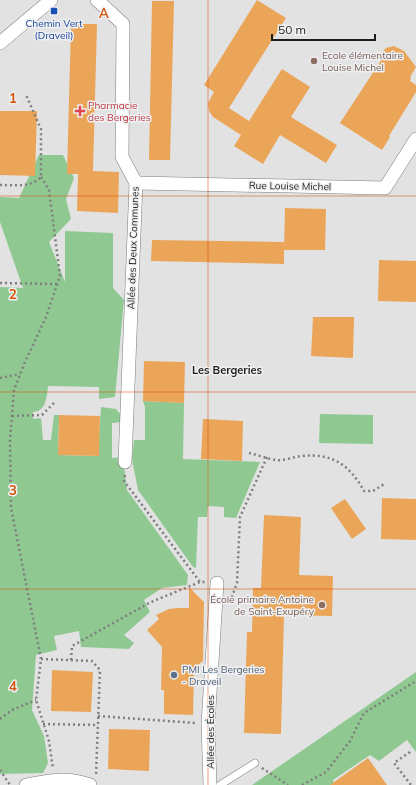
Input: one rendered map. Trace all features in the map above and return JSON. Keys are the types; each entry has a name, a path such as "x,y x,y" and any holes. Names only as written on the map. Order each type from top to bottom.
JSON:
{"street":[{"path":"0,43 52,0"},
{"name":"Allée des Deux Communes","path":"97,0 123,24 122,157 136,183 125,462"},
{"name":"Rue Louise Michel","path":"136,183 385,188 416,139"},
{"name":"Allée des Écoles","path":"210,785 208,724 217,583"},
{"path":"26,785 54,780 93,781"}],"lane":[{"path":"220,785 254,763"}],"path":[{"path":"26,95 41,129 41,177 49,190 60,276 46,317 14,390 10,439 11,508 41,659 36,700 49,741 54,780"},
{"path":"0,185 28,184 37,182 41,177"},
{"path":"0,283 58,284"},
{"path":"0,378 20,374"},
{"path":"12,416 42,415 55,402"},
{"path":"249,453 277,460 314,455 334,459 347,468 358,480 364,490 373,491 386,483"},
{"path":"229,604 237,583 240,517 267,457"},
{"path":"125,462 124,481 200,582"},
{"path":"71,660 72,646 151,602 200,582 217,583"},
{"path":"41,659 92,661 100,670 98,725 93,781"},
{"path":"302,785 326,772 350,741 364,713 416,681"},
{"path":"0,719 12,710 36,700"},
{"path":"98,716 208,724"},
{"path":"43,724 98,725"},
{"path":"410,752 394,763 411,785"},
{"path":"254,763 288,785"},
{"path":"0,770 10,785"}],"green space":[{"path":"39,155 63,155 74,178 66,199 71,219 49,242 65,282 65,231 113,233 113,288 124,300 115,397 99,399 99,387 48,386 45,403 41,409 33,412 33,419 41,418 43,440 51,440 54,415 59,415 58,455 98,456 101,407 116,409 120,414 121,422 112,423 112,458 123,457 127,490 188,575 187,585 162,588 144,600 150,612 124,635 134,643 129,649 81,647 79,631 54,636 57,650 36,655 32,710 44,736 48,763 43,773 0,774 0,287 23,288 0,222 0,197 19,198"},
{"path":"143,401 184,403 183,459 260,462 236,518 224,517 224,507 208,506 207,517 198,517 196,568 193,567 138,490 132,459 134,440 145,440 145,407"},
{"path":"320,414 373,415 373,444 319,443"},
{"path":"416,672 416,752 407,740 379,761 370,755 333,780 334,785 252,785"}],"building":[{"path":"257,0 286,18 229,108 249,121 282,69 310,87 291,117 337,145 326,163 280,135 263,164 234,146 241,135 213,117 209,111 208,103 214,92 204,85"},
{"path":"152,1 174,1 170,160 149,160"},
{"path":"71,24 97,24 93,171 119,172 118,213 77,211 78,174 67,174"},
{"path":"394,46 404,51 416,67 410,77 410,81 416,85 416,92 382,150 340,123 380,62 383,51 386,48"},
{"path":"0,111 37,111 35,176 0,175"},
{"path":"285,208 326,209 325,250 284,250"},
{"path":"152,240 284,242 284,264 151,261"},
{"path":"379,260 416,261 416,302 378,301"},
{"path":"313,317 354,317 353,358 311,356"},
{"path":"144,361 185,362 184,403 143,401"},
{"path":"59,415 100,416 99,456 58,455"},
{"path":"203,419 243,421 242,461 201,459"},
{"path":"382,498 416,499 416,540 381,539"},
{"path":"345,499 366,529 352,539 331,508"},
{"path":"264,515 301,517 299,575 333,576 332,616 284,615 281,734 244,733 247,632 252,632 253,588 261,588"},
{"path":"189,587 204,602 203,661 194,668 193,715 164,714 164,690 161,690 162,647 147,630 159,619 156,615 169,609 189,608"},
{"path":"52,670 93,672 91,712 51,711"},
{"path":"109,729 150,730 149,771 108,769"},
{"path":"368,758 387,785 330,785"}],"place":[{"name":"Chemin Vert (Draveil)","path":"54,11"},
{"name":"Ecole élémentaire Louise Michel","path":"314,61"},
{"name":"Pharmacie des Bergeries","path":"80,111"},
{"name":"École primaire Antoine de Saint-Exupéry","path":"322,605"},
{"name":"PMI Les Bergeries - Draveil","path":"174,675"}],"district":[{"name":"Les Bergeries","path":"227,370"}]}
